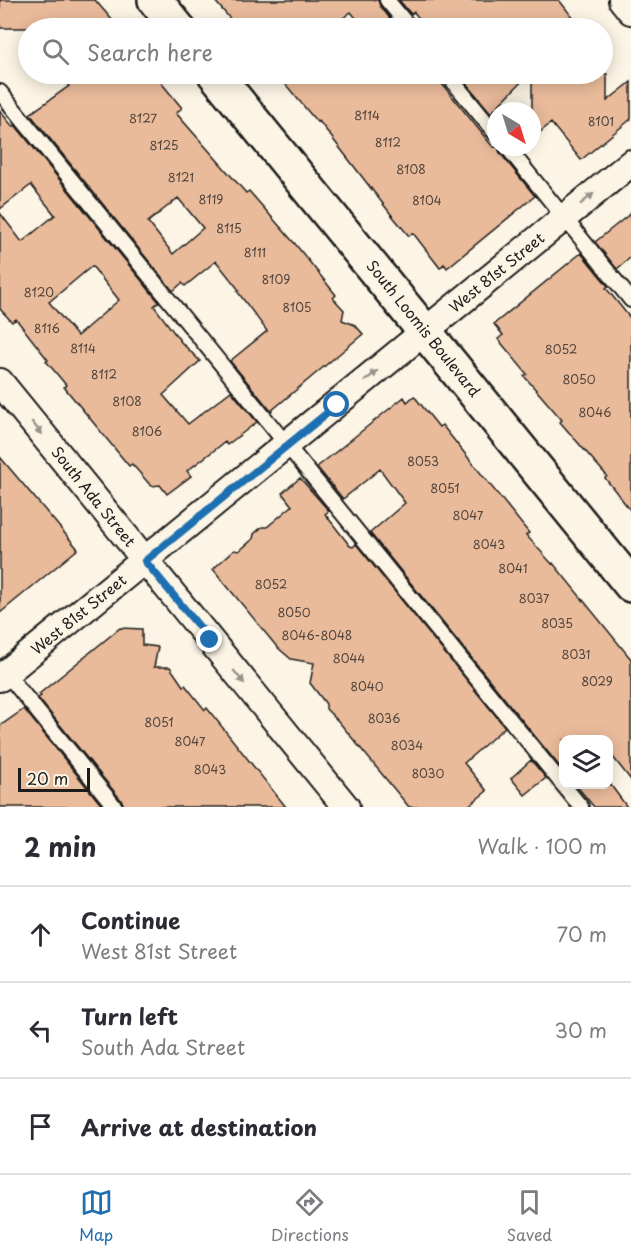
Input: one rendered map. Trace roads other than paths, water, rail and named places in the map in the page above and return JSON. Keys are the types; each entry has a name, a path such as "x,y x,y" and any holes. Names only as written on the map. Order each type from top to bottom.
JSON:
{"street":[{"path":"155,0 170,18"},
{"path":"622,0 631,11"},
{"name":"South Loomis Boulevard","path":"223,84 631,585"},
{"name":"West 81st Street","path":"2,672 145,561 631,163"},
{"name":"South Ada Street","path":"0,382 346,807"}],"lane":[{"path":"387,0 402,18"},
{"path":"455,84 487,123"},
{"path":"0,92 581,807"},
{"path":"514,156 631,300"},
{"path":"2,672 115,807"}]}
